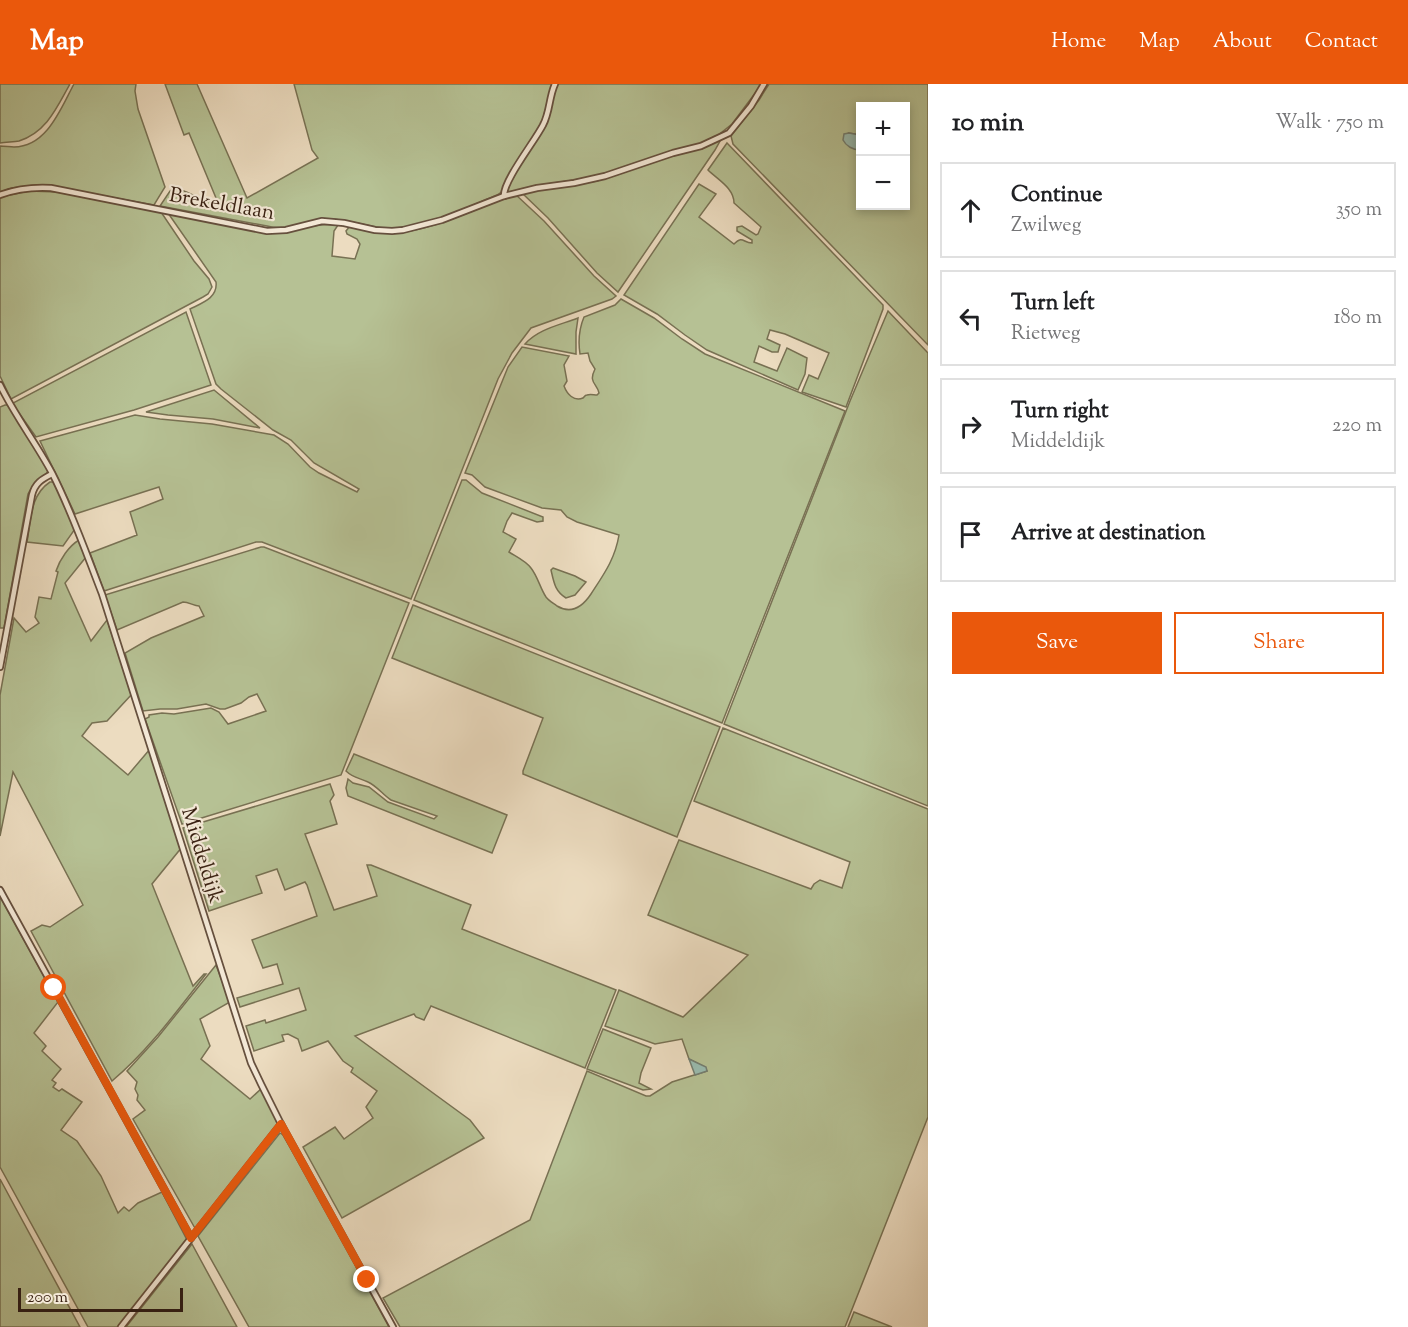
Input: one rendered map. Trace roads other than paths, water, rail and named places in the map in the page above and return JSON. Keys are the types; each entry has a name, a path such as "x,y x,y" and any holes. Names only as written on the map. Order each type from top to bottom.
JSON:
{"street":[{"path":"504,196 516,169 544,122 555,84"},
{"name":"Brekeldlaan","path":"0,195 19,190 51,189 267,231 286,230 322,221 334,221 375,230 392,231 442,220 504,196 537,188 582,182 701,146 729,133 751,106 764,84"},
{"name":"Middeldijk","path":"0,385 35,443 73,517 102,594 245,1044 261,1084 393,1327"},
{"path":"0,667 32,495 35,486 52,474"},
{"path":"0,890 191,1238"},
{"path":"121,1327 281,1124"}],"water":[{"path":"844,134 856,134 856,149 844,142"},
{"path":"689,1059 706,1067 707,1071 695,1075"}]}
